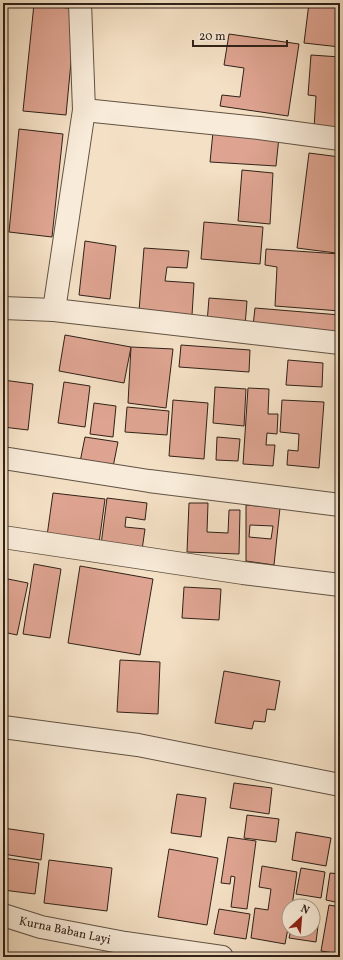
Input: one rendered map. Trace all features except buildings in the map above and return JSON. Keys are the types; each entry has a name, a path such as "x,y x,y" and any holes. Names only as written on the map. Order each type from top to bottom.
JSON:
{"street":[{"path":"54,310 84,110 80,3"},
{"path":"84,110 259,128 340,139"},
{"path":"3,308 54,310 340,342"},
{"path":"3,458 149,481 340,505"},
{"path":"3,537 235,572 340,585"},
{"path":"3,727 138,745 340,785"},
{"name":"Kurna Baban Layi","path":"3,915 41,927 125,943 222,957"}]}
